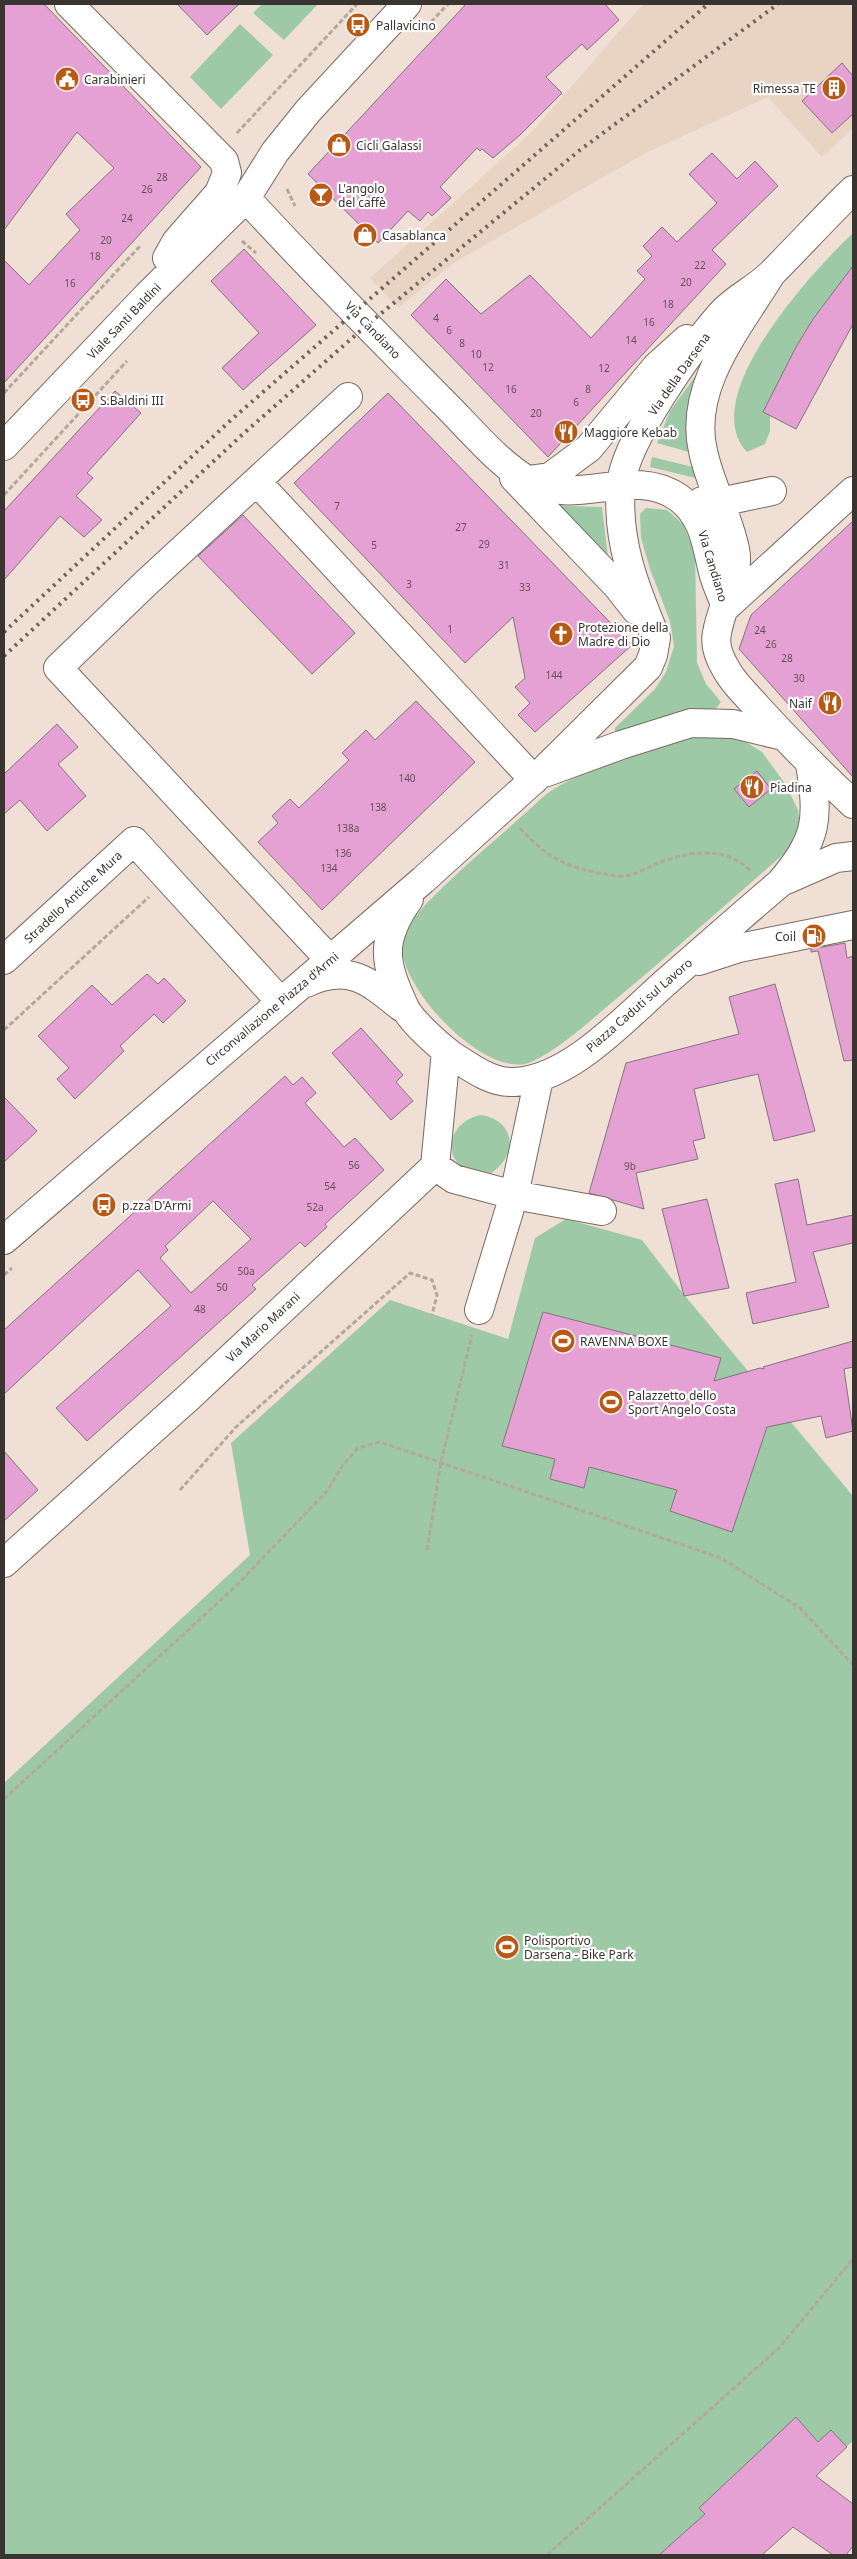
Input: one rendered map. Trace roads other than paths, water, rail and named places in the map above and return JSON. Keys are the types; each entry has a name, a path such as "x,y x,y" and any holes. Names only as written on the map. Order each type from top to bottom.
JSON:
{"street":[{"path":"69,4 224,161 226,173 219,193 176,242 147,296"},
{"name":"Viale Santi Baldini","path":"4,446 147,296 246,198 275,152 308,111 407,4"},
{"path":"218,153 242,162 258,161 275,152"},
{"name":"Via della Darsena","path":"528,480 550,477 589,448 656,367 688,338 770,276 853,190"},
{"name":"Via Candiano","path":"246,198 367,325 502,460 528,480 540,486 567,491 620,483 648,486 679,498 692,512 710,548 713,572 726,607 716,634 717,650 726,670 783,736 853,804"},
{"name":"Via della Darsena","path":"726,607 736,551 703,451 700,429 701,406 708,383 720,359 770,276"},
{"name":"Via della Darsena","path":"656,638 632,579 620,532 620,483 631,450 658,402 722,313"},
{"path":"330,960 58,668 146,583 348,397"},
{"name":"Via Candiano","path":"502,460 521,487 618,587 656,638"},
{"path":"257,482 536,778"},
{"path":"679,498 720,502 772,491"},
{"path":"726,607 853,491"},
{"name":"Circonvallazione Piazza d'Armi","path":"11,1251 287,995 423,880 536,778 648,667 654,655 656,638"},
{"name":"Circonvallazione Piazza d'Armi","path":"536,778 621,745 691,723 733,724 783,736"},
{"name":"Piazza Caduti sul Lavoro","path":"423,880 395,919 387,946 391,978 406,1012 446,1052 479,1073 513,1082 539,1078 592,1047 775,888 802,857 812,832 816,807 810,764"},
{"name":"Stradello Antiche Mura","path":"4,960 134,841 156,884 287,995"},
{"name":"Piazza Caduti sul Lavoro","path":"775,888 836,858 853,856"},
{"path":"685,966 739,948 853,924"},
{"path":"287,995 322,977 350,974 370,982 406,1012"},
{"path":"446,1052 435,1166 454,1179 514,1195 602,1211"},
{"path":"479,1310 514,1195 539,1078"},
{"name":"Via Mario Marani","path":"4,1563 189,1397 435,1166"}],"railway":[{"path":"4,632 231,420 708,4"},
{"path":"4,656 243,434 367,325 580,150 778,4"}],"place":[{"name":"Pallavicino","path":"358,25"},
{"name":"Carabinieri","path":"67,79"},
{"name":"Rimessa TE","path":"834,88"},
{"name":"Cicli Galassi","path":"339,145"},
{"name":"L'angolo del caffè","path":"321,195"},
{"name":"Casablanca","path":"365,235"},
{"name":"S.Baldini III","path":"83,400"},
{"name":"Maggiore Kebab","path":"566,432"},
{"name":"Protezione della Madre di Dio","path":"561,634"},
{"name":"Naif","path":"830,703"},
{"name":"Piadina","path":"752,787"},
{"name":"Coil","path":"814,936"},
{"name":"p.zza D'Armi","path":"104,1205"},
{"name":"RAVENNA BOXE","path":"563,1341"},
{"name":"Palazzetto dello Sport Angelo Costa","path":"611,1402"},
{"name":"Polisportivo Darsena - Bike Park","path":"507,1947"}]}
